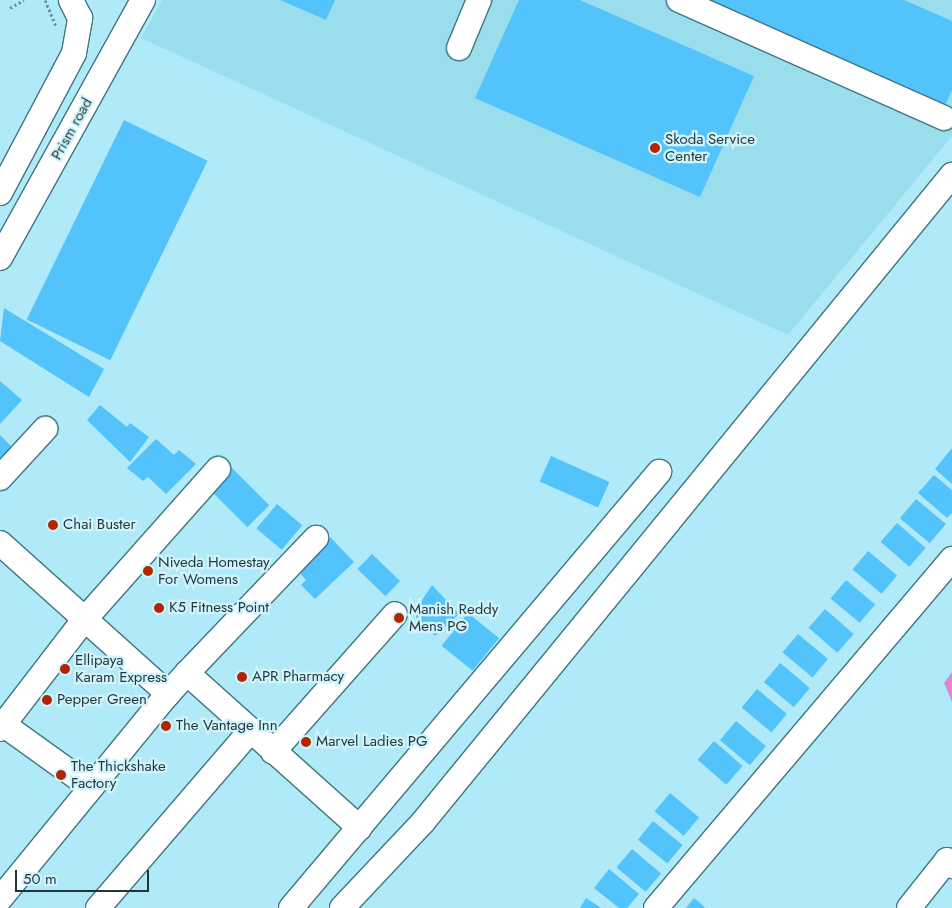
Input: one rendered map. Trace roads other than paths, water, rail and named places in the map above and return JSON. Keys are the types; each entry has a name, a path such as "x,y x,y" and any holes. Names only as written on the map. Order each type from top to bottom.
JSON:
{"street":[{"path":"0,193 74,53 80,18 71,0"},
{"path":"460,48 479,0"},
{"path":"678,0 944,118"},
{"name":"Prism road","path":"0,258 135,4"},
{"path":"342,908 423,822 952,175"},
{"path":"0,478 44,429"},
{"path":"89,786 1,725 84,620 218,469"},
{"path":"291,908 659,472"},
{"path":"0,899 89,786 168,694 316,538"},
{"path":"0,542 168,694"},
{"path":"656,908 952,559"},
{"path":"273,752 395,614"},
{"path":"188,673 273,752 360,828"},
{"path":"98,908 251,730"},
{"path":"909,908 947,860 952,866"}],"place":[{"name":"Skoda Service Center","path":"655,148"},
{"name":"Chai Buster","path":"53,525"},
{"name":"Niveda Homestay For Womens","path":"148,571"},
{"name":"K5 Fitness Point","path":"159,608"},
{"name":"Manish Reddy Mens PG","path":"399,618"},
{"name":"Ellipaya Karam Express","path":"65,669"},
{"name":"APR Pharmacy","path":"242,677"},
{"name":"Pepper Green","path":"47,700"},
{"name":"The Vantage Inn","path":"166,726"},
{"name":"Marvel Ladies PG","path":"306,742"},
{"name":"The Thickshake Factory","path":"61,775"}]}
